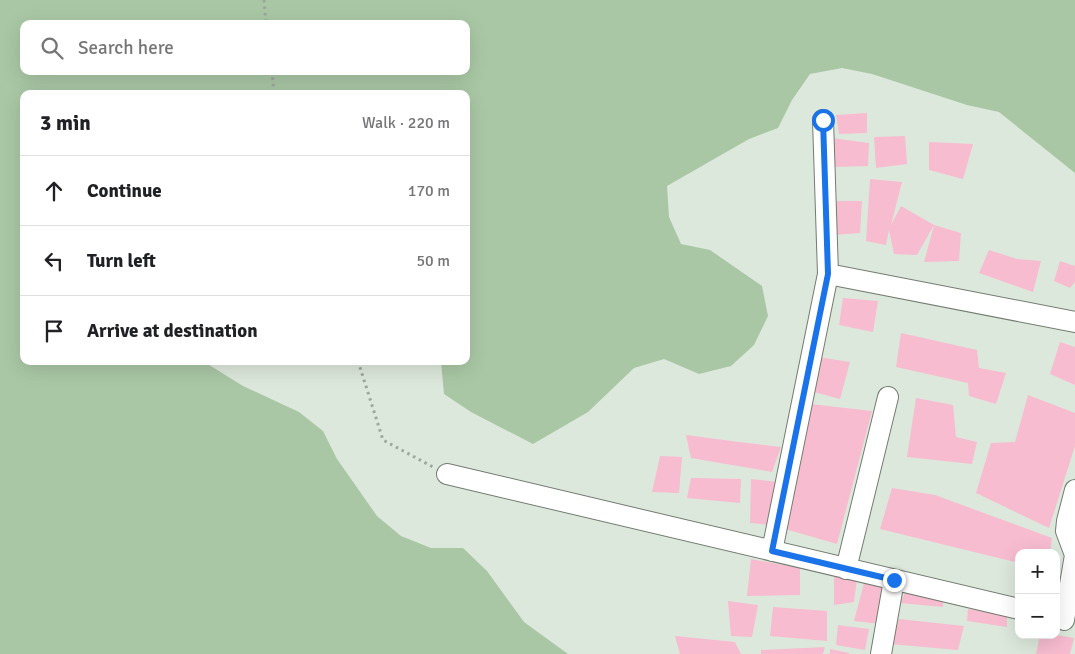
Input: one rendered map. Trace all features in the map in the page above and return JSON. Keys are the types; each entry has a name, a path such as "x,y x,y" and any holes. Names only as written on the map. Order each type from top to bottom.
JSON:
{"street":[{"path":"772,551 828,274 823,120"},
{"path":"828,274 1075,322"},
{"path":"846,569 888,397"},
{"path":"447,474 1015,608"},
{"path":"1065,620 1074,555 1066,531 1075,490"},
{"path":"881,654 894,580"}],"path":[{"path":"264,0 266,20"},
{"path":"272,75 274,90"},
{"path":"359,365 383,440 447,474"}],"green space":[{"path":"0,0 1075,0 1075,173 999,112 967,105 872,74 842,68 810,74 792,100 778,128 749,139 667,186 669,217 681,244 710,250 762,286 768,316 754,345 731,366 699,374 664,359 634,368 588,412 533,444 471,412 444,394 441,365 470,365 470,90 20,90 20,365 209,365 243,386 299,412 323,431 337,459 377,516 401,536 431,548 463,548 487,571 524,622 568,654 0,654"}],"building":[{"path":"867,113 867,133 839,134 836,115"},
{"path":"905,136 907,164 876,168 874,137"},
{"path":"831,138 869,143 868,166 834,167"},
{"path":"929,142 973,144 963,179 929,170"},
{"path":"870,179 902,182 891,225 901,206 934,225 917,255 894,254 889,230 886,245 866,241"},
{"path":"835,201 862,201 860,233 834,235"},
{"path":"934,225 961,233 959,261 924,262"},
{"path":"989,250 1017,259 1041,261 1033,292 979,273"},
{"path":"1060,261 1075,266 1075,282 1070,288 1054,281"},
{"path":"843,298 878,301 873,332 839,325"},
{"path":"901,333 977,350 979,368 1006,373 996,404 969,396 968,383 896,367"},
{"path":"1060,342 1075,347 1075,385 1050,374"},
{"path":"818,357 850,362 840,399 810,391"},
{"path":"1028,395 1075,413 1075,446 1049,528 976,493 991,443 1015,442"},
{"path":"916,398 953,405 956,437 977,442 972,464 907,457"},
{"path":"810,404 872,411 837,544 785,529"},
{"path":"686,435 781,447 772,472 691,458"},
{"path":"660,456 682,457 679,493 652,492"},
{"path":"691,478 741,479 740,503 687,498"},
{"path":"751,479 779,482 771,525 750,523"},
{"path":"892,488 935,495 1052,538 1051,549 1015,549 1015,562 880,529"},
{"path":"751,559 800,568 800,595 747,596"},
{"path":"834,576 857,579 854,602 834,605"},
{"path":"865,579 886,584 880,624 854,621"},
{"path":"906,591 943,599 943,607 900,603"},
{"path":"728,601 758,605 752,637 731,636"},
{"path":"773,607 827,611 827,641 770,636"},
{"path":"968,609 1007,614 1007,627 967,621"},
{"path":"899,619 964,626 958,650 890,644"},
{"path":"838,625 869,629 865,650 836,645"},
{"path":"675,636 735,642 741,654 680,654"},
{"path":"1060,636 1074,638 1070,654 1036,654 1039,639 1060,639"},
{"path":"825,647 823,654 761,654 761,650"},
{"path":"830,649 849,653 849,654 830,654"}],"route":[{"path":"823,120 828,274 772,551 894,580"}]}
